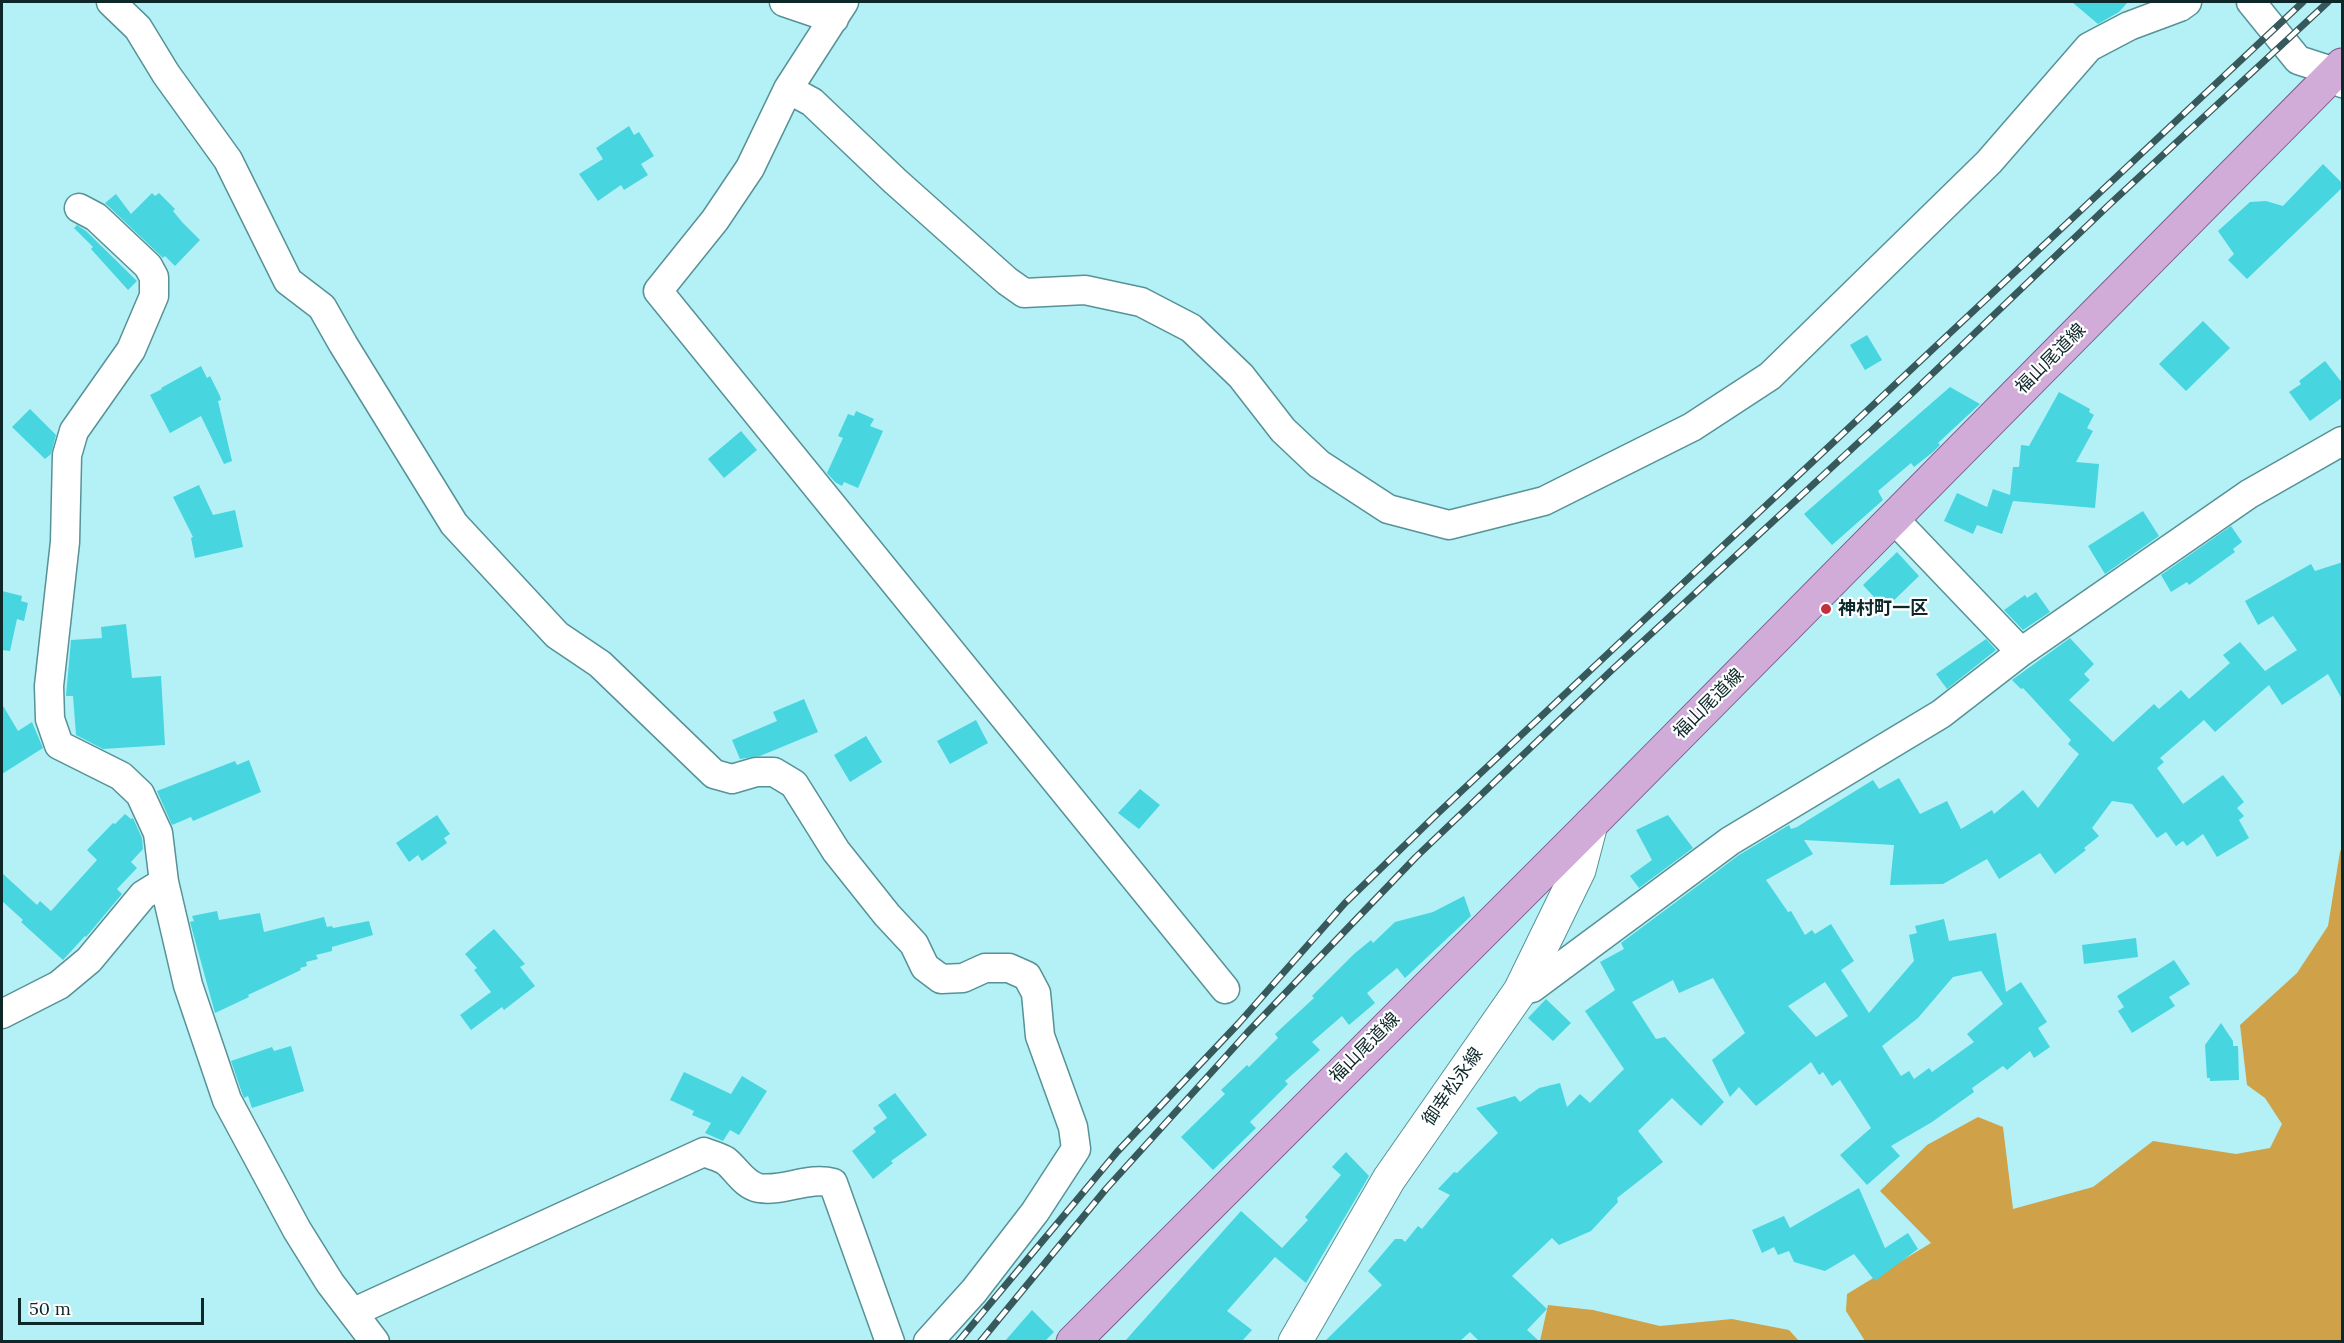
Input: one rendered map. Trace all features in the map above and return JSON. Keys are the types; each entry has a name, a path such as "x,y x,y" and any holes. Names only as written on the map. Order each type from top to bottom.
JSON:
{"main road":[{"name":"福山尾道線","path":"1073,1341 2340,73"},
{"name":"御幸松永線","path":"1295,1341 1389,1179 1520,991 1579,870 1591,824"}],"street":[{"path":"111,2 138,28 166,74 228,160 288,281 322,307 447,514 557,636 600,664 714,774 732,779 756,772 774,772 794,784 836,851 914,944 925,967 941,980 963,978 985,968 1009,968 1027,976 1036,993 1040,1036 1073,1127 1076,1149 1035,1212 974,1291 928,1341"},
{"path":"784,2 839,10 788,89 750,168 715,220 658,291 1225,989"},
{"path":"788,89 812,102 895,181 1007,281 1024,293 1085,290 1141,302 1191,328 1241,376 1283,430 1319,464 1388,509 1449,525 1544,501 1692,427 1770,376 1989,162 2089,46 2128,26 2180,7 2187,2"},
{"path":"2251,2 2298,60 2340,73"},
{"path":"79,207 96,217 148,266 154,277 154,296 131,350 74,431 67,455 65,542 48,686 50,719 58,745 121,776 140,794 158,832 164,882 188,985 226,1100 297,1230 330,1283 375,1341"},
{"path":"1520,991 1532,988 1730,841 1941,714 2021,652 2249,494 2343,441"},
{"path":"1893,518 2021,652"},
{"path":"2,1014 59,985 90,960 142,895 164,882"},
{"path":"354,1312 704,1152 724,1160 748,1184 758,1188 775,1189 822,1180 834,1183 890,1341"}],"shaded area":[{"path":"2342,847 2342,1341 1865,1341 1846,1311 1847,1294 1931,1243 1880,1191 1927,1145 1978,1117 2003,1127 2013,1209 2093,1187 2153,1141 2236,1154 2270,1148 2282,1124 2265,1098 2247,1085 2240,1025 2297,973 2328,926"},
{"path":"1548,1305 1593,1310 1660,1326 1732,1319 1789,1330 1799,1341 1540,1341"}],"building":[{"path":"2072,2 2128,2 2119,12 2098,24"},
{"path":"629,126 634,135 639,132 654,156 641,164 648,175 624,190 621,185 598,201 579,174 603,159 596,148"},
{"path":"2323,164 2343,184 2343,187 2247,279 2228,260 2234,254 2218,231 2250,202 2266,201 2283,206"},
{"path":"152,193 155,196 159,193 200,240 175,266 165,256 163,258 105,203 116,194 131,214"},
{"path":"77,225 137,281 128,290 91,249 93,247 74,228"},
{"path":"2203,321 2230,348 2186,391 2159,364"},
{"path":"1867,335 1882,360 1865,370 1850,345"},
{"path":"2325,361 2343,384 2343,397 2310,421 2289,392 2301,384 2299,381"},
{"path":"201,366 207,378 210,376 221,400 218,401 232,461 224,464 201,416 170,433 150,395"},
{"path":"1950,387 1980,404 1938,443 1940,445 1933,452 1914,467 1911,463 1878,491 1883,500 1832,545 1804,514"},
{"path":"2059,392 2090,409 2089,412 2094,415 2087,428 2093,431 2076,462 2099,464 2095,508 2013,501 2002,534 1977,525 1973,534 1944,521 1957,493 1987,507 1993,489 2010,495 2013,467 2019,467 2021,445 2029,446"},
{"path":"30,409 56,435 51,454 45,459 12,427"},
{"path":"856,411 874,419 870,426 883,431 858,488 844,482 842,486 827,473 843,438 838,436 848,414 854,416"},
{"path":"741,431 757,450 724,478 708,459"},
{"path":"199,485 213,515 235,510 243,547 195,558 191,538 193,537 173,497"},
{"path":"2143,511 2159,536 2105,574 2088,546"},
{"path":"2231,526 2242,542 2233,549 2235,552 2189,585 2187,582 2171,592 2161,575"},
{"path":"1897,552 1919,576 1885,609 1863,585"},
{"path":"2343,562 2343,701 2328,674 2282,705 2269,685 2215,732 2204,720 2160,758 2164,762 2157,768 2183,804 2223,775 2244,802 2237,808 2244,816 2239,820 2249,838 2217,857 2203,834 2187,846 2183,841 2176,846 2166,832 2157,838 2132,804 2112,801 2092,828 2099,836 2084,848 2086,850 2055,874 2040,853 1999,879 1987,859 1943,884 1890,885 1894,845 1804,840 1813,854 1766,880 1788,912 1791,911 1805,935 1812,930 1815,934 1831,924 1854,961 1841,970 1869,1013 1914,961 1909,935 1917,933 1915,926 1944,919 1949,941 1996,933 2006,992 2021,982 2047,1022 2038,1028 2050,1047 2034,1058 2030,1051 2007,1070 2003,1066 1972,1088 1974,1092 1932,1122 1891,1146 1900,1156 1867,1185 1840,1155 1871,1128 1840,1080 1832,1086 1823,1072 1819,1075 1811,1062 1756,1106 1739,1087 1730,1097 1712,1060 1745,1033 1713,978 1679,993 1673,980 1632,1002 1656,1039 1665,1037 1724,1102 1701,1126 1672,1098 1638,1131 1663,1162 1617,1198 1618,1202 1591,1231 1559,1245 1552,1238 1512,1276 1547,1309 1527,1330 1539,1341 1479,1341 1470,1332 1460,1341 1325,1341 1382,1285 1368,1271 1395,1239 1402,1239 1405,1242 1418,1226 1422,1229 1450,1195 1438,1189 1498,1133 1476,1108 1515,1096 1520,1102 1539,1088 1560,1083 1567,1107 1580,1094 1590,1103 1624,1069 1585,1011 1615,990 1600,962 1624,949 1621,943 1739,855 1789,825 1791,829 1797,827 1873,780 1879,789 1899,778 1920,814 1947,801 1961,829 1992,810 1994,814 2023,790 2038,808 2079,754 2068,744 2071,740 2023,688 2021,689 2012,680 2070,638 2094,664 2084,674 2090,680 2069,700 2113,742 2154,704 2159,709 2181,690 2189,699 2230,663 2223,655 2240,642 2265,671 2297,650 2273,616 2258,625 2245,601 2311,564 2315,571","holes":["1981,971 2003,1004 1967,1034 1974,1042 1932,1072 1929,1068 1914,1079 1909,1071 1901,1076 1882,1046 1918,1018 1953,977","1825,982 1848,1016 1816,1037 1788,1006"]},
{"path":"2,591 22,596 21,601 28,603 24,621 17,619 10,651 2,650"},
{"path":"2036,592 2050,612 2023,630 2004,610 2025,595 2027,598"},
{"path":"126,624 132,678 161,676 165,745 103,749 76,735 73,696 66,696 71,640 102,638 101,627"},
{"path":"1986,639 1996,650 1947,689 1936,674"},
{"path":"804,699 818,732 760,756 740,759 732,740 777,721 773,712"},
{"path":"2,704 18,731 32,722 43,748 2,774"},
{"path":"976,720 988,743 950,764 937,741"},
{"path":"866,736 882,762 850,782 834,755"},
{"path":"249,760 261,792 193,821 191,817 172,825 157,791 235,761 237,765"},
{"path":"1140,789 1160,805 1139,829 1118,813"},
{"path":"125,814 133,818 142,838 143,849 131,862 137,868 117,889 122,894 86,937 63,960 21,922 23,920 2,901 2,873 37,905 40,901 51,911 97,860 87,850"},
{"path":"437,815 450,834 444,838 447,843 422,861 418,855 409,862 396,843"},
{"path":"1668,815 1693,848 1639,888 1630,876 1652,860 1636,830"},
{"path":"1464,896 1471,916 1405,978 1397,968 1367,993 1375,1003 1349,1025 1342,1016 1312,1042 1320,1050 1285,1081 1288,1084 1250,1122 1256,1128 1213,1170 1181,1137 1225,1094 1221,1090 1247,1065 1249,1067 1278,1038 1275,1034 1314,998 1312,996 1354,954 1371,940 1373,943 1395,922 1433,912"},
{"path":"217,911 219,920 260,913 264,932 324,917 327,927 332,926 333,928 369,921 373,935 332,947 332,951 316,955 318,959 306,962 307,966 300,968 301,970 215,1013 190,922 194,921 192,916"},
{"path":"494,929 525,964 520,967 535,986 504,1010 502,1007 471,1030 460,1015 491,992 474,970 477,968 465,954"},
{"path":"2136,938 2138,957 2084,964 2082,945"},
{"path":"2174,960 2190,984 2169,997 2175,1006 2132,1033 2118,1011 2124,1007 2117,996"},
{"path":"1546,999 1571,1023 1553,1041 1528,1018"},
{"path":"2221,1023 2233,1041 2233,1046 2238,1046 2239,1080 2210,1081 2210,1078 2207,1078 2205,1045"},
{"path":"291,1046 304,1091 252,1108 248,1096 244,1098 231,1061 272,1047 274,1051"},
{"path":"684,1072 731,1094 742,1076 767,1091 739,1135 730,1130 723,1141 705,1133 711,1123 692,1115 694,1111 670,1100"},
{"path":"895,1093 927,1135 891,1161 893,1163 873,1179 852,1151 876,1132 873,1128 887,1118 878,1105"},
{"path":"1346,1152 1369,1176 1306,1283 1275,1257 1227,1311 1252,1330 1242,1341 1125,1341 1241,1211 1282,1248 1308,1220 1305,1217 1341,1175 1332,1167"},
{"path":"1859,1188 1885,1248 1908,1233 1918,1249 1875,1281 1854,1254 1825,1271 1794,1262 1789,1251 1778,1255 1774,1247 1762,1253 1752,1230 1784,1216 1790,1228"},
{"path":"1032,1310 1054,1332 1045,1341 1005,1341"}],"railway":[{"path":"958,1342 1117,1152 1239,1023 1345,903 1437,814 2303,2"},
{"path":"980,1342 1106,1189 1247,1033 1416,857 1613,669 1908,397 2110,204 2328,2"}],"place":[{"name":"神村町一区","path":"1826,609"}]}
